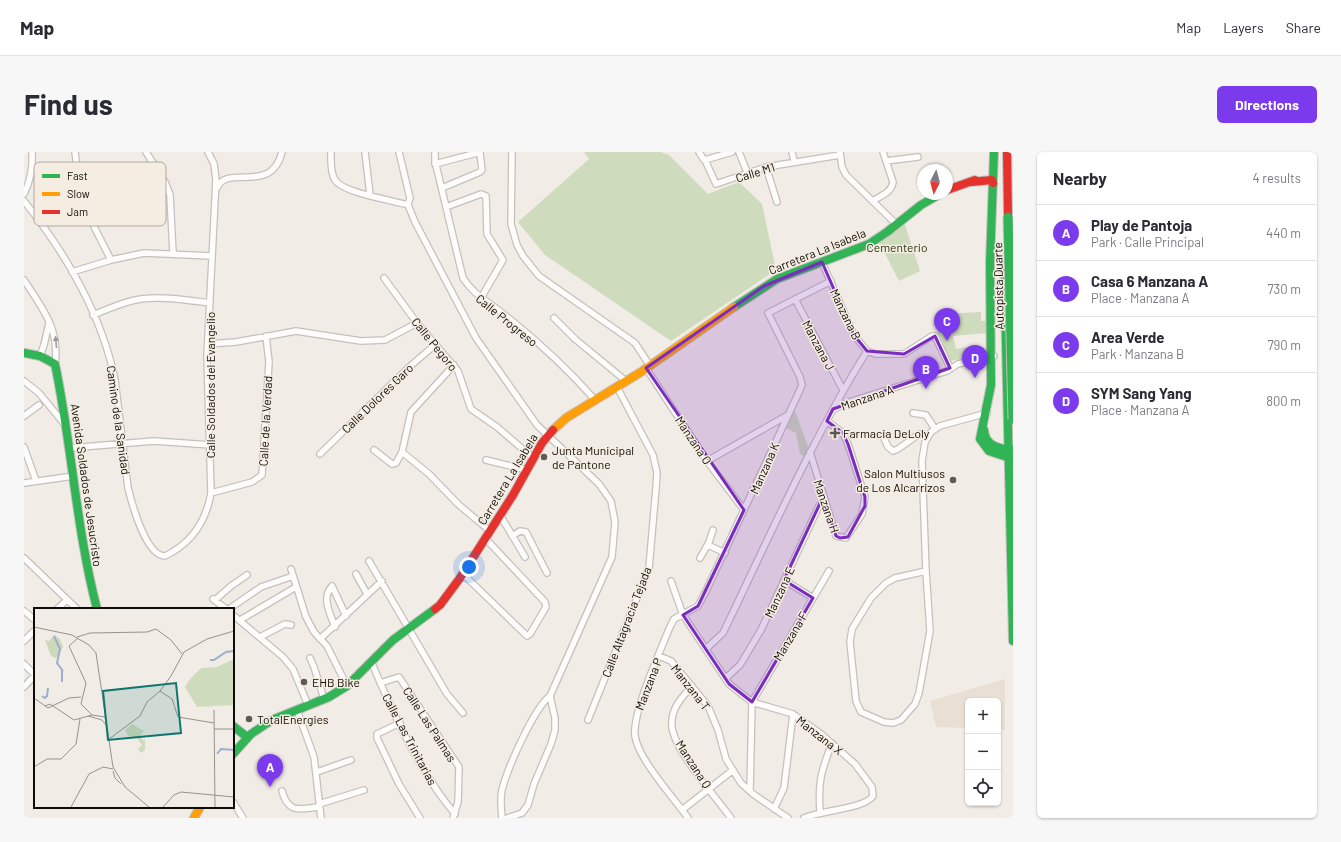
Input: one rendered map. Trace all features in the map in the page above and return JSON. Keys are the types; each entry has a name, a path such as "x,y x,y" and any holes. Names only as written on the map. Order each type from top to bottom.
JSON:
{"main road":[{"path":"993,152 990,262 994,356"},
{"path":"1006,152 1005,350 1010,414 1011,456 1008,470 1012,528 1013,641"},
{"name":"Autopista Duarte","path":"1006,152 1013,420"},
{"path":"953,188 992,176"},
{"path":"992,176 994,189 994,386 985,428 986,439 994,446 1011,456"},
{"path":"971,182 985,184 992,191"},
{"name":"Carretera La Isabela","path":"234,753 244,740 272,720 324,699 347,686 371,661 408,627 440,605 463,574 488,535 547,436 566,418 648,367 764,286 781,277 871,243 929,200"},
{"path":"24,354 40,356 55,364"},
{"name":"Avenida Soldados de Jesucristo","path":"55,364 68,429 88,575 98,608"},
{"path":"234,727 244,740"},
{"path":"234,732 244,740"},
{"path":"194,818 199,808"}],"street":[{"path":"24,194 30,181 33,168 32,152"},
{"path":"75,152 76,162"},
{"path":"146,152 152,162"},
{"name":"Calle Soldados del Evangelio","path":"161,556 173,552 196,533 205,517 211,493 208,344 216,170 208,152"},
{"path":"216,191 220,182 227,178 252,178 269,174 278,163 282,152"},
{"path":"331,152 334,179 339,185 408,205"},
{"path":"364,152 370,195"},
{"path":"399,152 410,198 408,205 414,222 476,338 537,425 599,484 611,501 615,522 612,558 550,696 540,706 517,752 503,785 501,808 502,818"},
{"name":"Calle Progreso","path":"435,152 436,164 463,278 472,292 501,312 555,358 595,400"},
{"name":"Manzana O","path":"512,152 511,224 515,239 523,256 539,276 635,343 648,367 707,461 744,510"},
{"path":"699,152 704,160 732,152"},
{"path":"739,152 747,172"},
{"path":"792,152 794,161"},
{"path":"874,200 890,190 893,182 883,152"},
{"path":"436,164 480,153 482,170 480,172 442,188"},
{"path":"840,153 842,167 846,175 874,200 896,224"},
{"name":"Calle M1","path":"705,160 715,183 719,184 747,172 766,167 840,153"},
{"path":"886,161 918,157"},
{"path":"766,167 777,202"},
{"path":"166,185 170,195 173,253"},
{"path":"446,207 482,194 486,196 487,234 502,260 502,263 481,298"},
{"name":"Camino de la Sanidad","path":"24,201 34,214"},
{"name":"Camino de la Sanidad","path":"43,226 72,272 93,315 111,362 119,404 128,488 132,506 150,544 161,556"},
{"path":"94,226 111,260"},
{"path":"72,272 111,260 144,253 173,253 212,256"},
{"name":"Manzana B","path":"822,262 854,335 867,351 875,354 904,354 932,336 935,336 950,368"},
{"name":"Calle Pegoro","path":"384,278 417,322 454,365 462,378 471,409 497,427 533,458"},
{"path":"24,280 52,328 56,340 55,364"},
{"path":"795,299 831,281"},
{"path":"93,315 125,303 141,299 167,299 210,303"},
{"name":"Manzana K","path":"683,615 698,606 725,553 802,385 800,377 768,313 795,299"},
{"name":"Manzana J","path":"795,299 843,390"},
{"path":"554,318 575,339 626,380"},
{"path":"208,344 236,342 296,331 361,341 385,340 417,322"},
{"path":"40,356 49,323"},
{"name":"Calle de la Verdad","path":"211,493 252,482 262,475 269,362 266,336"},
{"name":"Calle Dolores Garo","path":"320,454 408,368 436,344"},
{"path":"706,649 723,633 810,452 843,390 867,351"},
{"name":"Manzana A","path":"833,409 849,402 947,371 950,368 970,360 994,356"},
{"path":"374,450 392,464 396,463 402,452 411,412 454,365"},
{"path":"24,381 39,393 68,429"},
{"name":"Calle Altagracia Tejada","path":"588,720 649,568 656,488 657,473 653,455 616,386"},
{"path":"24,416 39,405"},
{"path":"913,412 926,415 935,429"},
{"path":"926,571 895,578 886,583 871,598 852,630 850,642 854,694 856,701 861,712 884,722 893,723 901,720 909,713 919,693 930,631 926,571 922,461 923,450 928,437 935,429 987,413"},
{"path":"707,461 788,415"},
{"name":"Manzana H","path":"810,452 836,536 846,538 862,514 865,497 848,444 842,433 827,421"},
{"path":"884,436 888,447 893,451 898,450 919,434 928,437"},
{"path":"70,448 171,441 210,445"},
{"path":"24,447 36,482"},
{"path":"402,452 429,474 488,535 545,602 546,607 530,634 527,636 463,574"},
{"path":"486,460 527,470"},
{"path":"24,484 74,476"},
{"name":"Manzana E","path":"726,678 740,665 761,630 819,506 824,500"},
{"path":"500,515 525,558"},
{"path":"700,558 708,544 713,530"},
{"path":"512,536 520,531 526,532 547,573"},
{"path":"708,544 725,553"},
{"path":"24,558 76,608"},
{"path":"369,561 447,694 463,713"},
{"path":"291,569 306,617 326,646 347,686"},
{"name":"Manzana F","path":"752,702 829,571"},
{"path":"356,574 368,594"},
{"path":"225,608 214,599 247,575"},
{"path":"230,608 261,587 293,576"},
{"path":"784,580 812,598"},
{"path":"320,639 382,581"},
{"path":"671,581 683,615 726,678 743,697 752,702 750,791"},
{"path":"334,627 326,600 327,593 332,586 346,616"},
{"path":"240,620 296,587"},
{"path":"58,608 67,600"},
{"path":"24,611 34,619"},
{"name":"Manzana P","path":"683,615 674,619 659,656 637,716 635,736 645,759 688,818"},
{"path":"234,616 283,657 293,669 308,706"},
{"path":"260,637 284,624 291,625"},
{"path":"24,641 34,631"},
{"name":"Manzana T","path":"659,656 671,661 708,706 718,730 726,759 741,783 788,818"},
{"path":"310,658 314,666 324,699"},
{"name":"Calle Las Trinitarias","path":"371,661 380,683 400,722 434,785 454,816"},
{"path":"24,664 34,674"},
{"path":"24,687 34,676"},
{"name":"Calle Las Palmas","path":"380,683 399,677 458,767 458,802 454,816"},
{"name":"Manzana Q","path":"692,686 681,698 674,710 672,727 679,744 709,789 731,818"},
{"path":"507,818 522,813 528,805 534,784 551,744 555,730 556,718 550,696"},
{"name":"Manzana X","path":"752,702 793,714 832,743 855,764 873,790 873,796 869,802 820,812"},
{"path":"297,710 314,757 317,772 321,818"},
{"path":"774,809 784,788 793,714"},
{"path":"400,722 381,731 377,734 377,738 399,784 420,818"},
{"path":"804,818 820,812 820,772 832,743"},
{"path":"317,772 351,760"},
{"path":"682,810 733,770"},
{"path":"282,791 288,805 294,809 319,805 364,790"},
{"path":"234,804 243,818"}],"highlighted area":[{"path":"822,262 854,335 867,351 904,354 935,336 950,368 833,409 827,421 843,433 848,444 865,497 865,506 848,537 840,538 836,536 823,497 784,580 813,598 752,702 729,684 683,615 698,606 744,510 646,368 764,286"}],"shaded area":[{"path":"1005,679 1005,730 1001,730 1001,698 965,698 965,728 936,727 930,701"}],"green space":[{"path":"584,152 660,152 669,155 708,194 739,182 762,204 776,270 671,341 545,255 518,222 589,159"},
{"name":"Cementerio","path":"904,222 920,271 899,281 879,242"},
{"path":"981,312 981,321 987,321 988,333 953,336 956,349 966,347 968,353 965,354 966,358 950,361 946,356 937,332 941,326 941,314"},
{"path":"794,408 809,449 805,457 800,454 796,433 786,428"}],"traffic: fast":[{"path":"994,152 990,262 991,385 980,439 989,451 1013,459"},
{"path":"734,307 777,279 869,244 930,200"},
{"path":"1008,217 1013,419"},
{"path":"1004,259 1013,641"},
{"path":"24,353 40,356 55,364 66,425 84,548 97,608"},
{"path":"984,430 987,440 994,446 1013,450"},
{"path":"234,753 251,734 272,720 329,697 347,686 393,640 435,609"},
{"path":"234,727 247,737"}],"traffic: slow":[{"path":"553,430 566,418 641,372 734,307"},
{"path":"194,818 199,808"}],"traffic: jam":[{"path":"1007,152 1008,217"},
{"path":"953,188 975,180"},
{"path":"971,182 992,180 993,183"},
{"path":"435,609 440,605 460,578 513,495 542,443 553,430"}],"place":[{"name":"Area Verde","path":"947,341"},
{"name":"SYM Sang Yang","path":"975,378"},
{"name":"Casa 6 Manzana A","path":"926,389"},
{"name":"Farmacia DeLoly","path":"835,433"},
{"name":"Junta Municipal de Pantone","path":"544,457"},
{"name":"Salon Multiusos de Los Alcarrizos","path":"953,480"},
{"name":"EHB Bike","path":"304,682"},
{"name":"TotalEnergies","path":"249,719"},
{"name":"Play de Pantoja","path":"270,787"}]}
